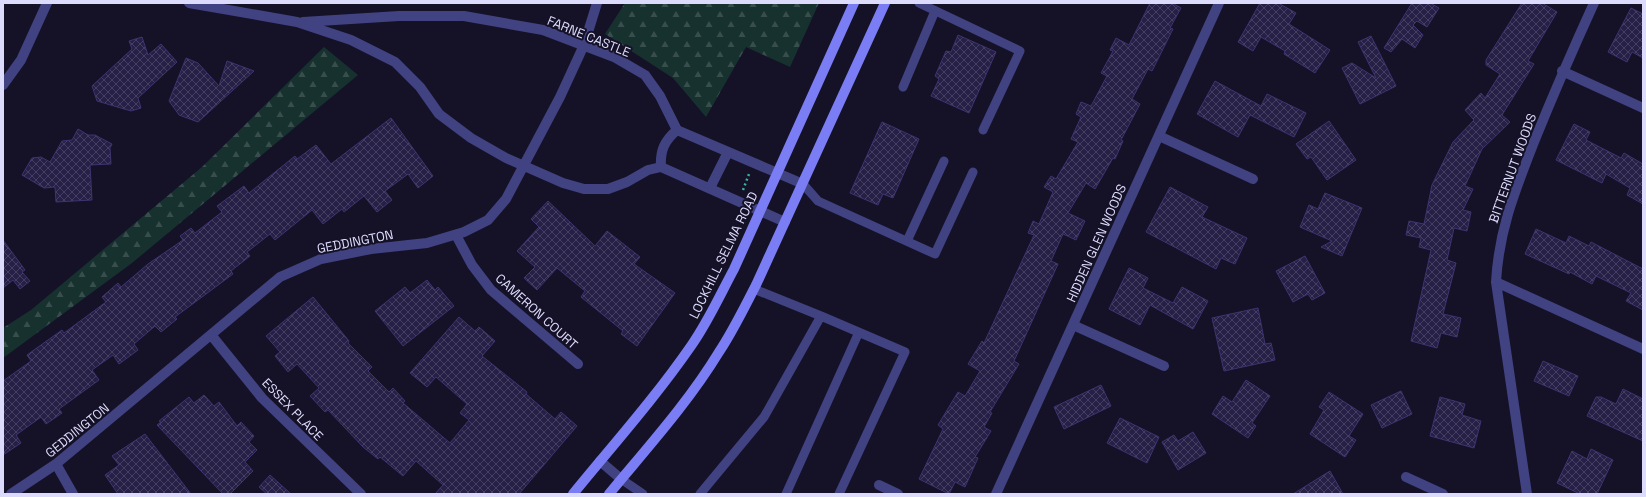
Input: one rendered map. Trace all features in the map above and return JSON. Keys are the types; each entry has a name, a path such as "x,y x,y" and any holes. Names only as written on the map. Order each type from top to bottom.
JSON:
{"main road":[{"name":"LOCKHILL SELMA ROAD","path":"573,494 656,394 692,345 734,269 854,3"},
{"path":"609,494 684,402 719,353 754,289 885,3"}],"street":[{"path":"3,85 21,60 47,3"},
{"name":"FARNE CASTLE","path":"188,3 297,22 351,40 395,62 420,87 439,114 471,138 506,158 525,165 563,183 584,189 608,189 627,182 648,170 662,168"},
{"name":"GEDDINGTON","path":"11,494 56,464 212,336 280,277 321,259 371,249 427,243 456,235 488,220 506,200 560,97 584,45 597,3"},
{"name":"HIDDEN GLEN WOODS","path":"996,494 1219,3"},
{"name":"BITTERNUT WOODS","path":"1528,494 1496,282 1497,258 1509,207 1562,71 1594,3"},
{"name":"FARNE CASTLE","path":"297,22 399,16 464,16 543,30 614,57 645,74 660,96 677,130"},
{"path":"1562,71 1643,108"},
{"path":"785,222 662,168 660,153 667,138 677,130 803,184"},
{"path":"1159,136 1253,179"},
{"path":"710,188 728,152"},
{"name":"CAMERON COURT","path":"456,235 472,265 491,290 578,364"},
{"path":"1496,282 1643,348"},
{"path":"1073,325 1164,366"},
{"name":"ESSEX PLACE","path":"212,336 262,398 361,494"},
{"path":"600,461 621,479"},
{"path":"56,464 73,494"},
{"path":"1406,477 1443,494"},
{"path":"879,485 898,494"}],"lane":[{"path":"919,3 1020,51 983,130"},
{"path":"903,87 935,11"},
{"path":"907,241 944,161"},
{"path":"803,184 818,201 935,254 973,172"},
{"path":"754,289 905,352 839,494"},
{"path":"700,494 764,417 821,316"},
{"path":"786,494 859,332"},
{"path":"621,479 643,494"}],"path":[{"path":"742,190 749,174"}],"green space":[{"path":"625,3 819,3 790,67 746,47 706,117 673,78 605,34"},
{"path":"324,47 358,75 132,263 3,358 3,328 31,310 202,167"}],"building":[{"path":"1150,3 1172,3 1181,8 1170,28 1173,29 1152,71 1148,69 1132,99 1140,104 1121,140 1123,141 1115,159 1113,158 1095,189 1086,183 1068,213 1085,221 1076,240 1063,234 1051,261 1058,264 1014,361 1019,364 990,412 992,413 984,427 991,431 975,457 978,458 965,487 955,482 949,494 919,479 943,429 938,425 958,392 965,396 980,371 968,364 982,341 984,343 1034,235 1028,233 1033,221 1039,224 1053,192 1044,187 1051,176 1056,179 1078,142 1071,139 1081,117 1076,114 1081,102 1091,106 1107,76 1101,73 1113,51 1110,50 1116,38 1129,45"},
{"path":"1260,3 1278,3 1296,13 1289,24 1330,50 1315,73 1284,54 1285,51 1261,37 1253,51 1238,42"},
{"path":"1412,3 1430,3 1439,8 1427,27 1417,21 1413,25 1423,35 1415,48 1402,39 1391,52 1384,48"},
{"path":"1522,3 1542,3 1557,12 1528,61 1534,64 1502,115 1510,122 1482,149 1465,186 1473,189 1463,210 1471,212 1467,231 1454,228 1447,260 1456,263 1443,314 1461,318 1457,337 1441,333 1437,348 1411,341 1431,250 1419,247 1421,238 1406,235 1409,221 1424,224 1432,185 1453,142 1474,120 1465,110 1481,93 1485,98 1500,74 1486,65 1486,60"},
{"path":"1631,8 1643,14 1643,58 1632,52 1627,62 1608,52"},
{"path":"958,35 996,52 969,113 931,96 939,79 935,76 946,51 951,52"},
{"path":"1371,36 1396,86 1360,104 1342,68 1352,63 1376,78 1358,42"},
{"path":"142,37 148,55 161,44 177,62 138,98 141,108 131,111 97,101 92,86 132,49 129,41"},
{"path":"186,58 198,63 219,86 227,61 254,71 198,122 179,115 169,101"},
{"path":"1215,81 1261,106 1267,94 1306,113 1294,137 1250,115 1238,137 1197,114"},
{"path":"391,118 433,176 418,188 408,174 385,191 392,200 377,212 364,196 344,212 342,209 323,224 312,210 275,240 270,234 247,252 250,256 231,271 233,274 175,317 177,319 161,332 155,326 134,344 138,350 119,364 113,355 92,370 99,380 59,409 62,413 46,424 41,417 16,435 21,443 3,455 3,381 31,361 27,355 62,330 64,333 106,302 102,297 118,283 121,287 148,264 183,240 180,236 191,228 195,233 222,212 217,206 244,186 249,193 295,156 297,159 316,145 331,164"},
{"path":"1329,121 1356,160 1327,180 1311,157 1307,159 1296,144"},
{"path":"882,122 919,139 893,198 883,194 878,205 850,193"},
{"path":"1574,124 1590,132 1586,140 1621,158 1624,153 1643,164 1643,204 1627,195 1630,188 1606,174 1602,183 1556,160"},
{"path":"78,129 88,135 95,135 112,144 110,148 111,164 90,165 92,200 56,202 55,187 44,188 22,175 32,158 41,157 50,162 62,141 72,140"},
{"path":"1170,187 1208,207 1202,217 1247,238 1235,264 1221,258 1216,269 1146,232"},
{"path":"1325,193 1362,208 1342,256 1321,247 1332,241 1300,227 1309,205 1318,209"},
{"path":"548,201 595,246 607,231 640,257 634,264 675,293 637,346 621,334 623,331 581,297 585,291 557,268 537,290 524,278 535,267 517,251 539,227 531,219"},
{"path":"1536,229 1566,243 1569,236 1589,246 1591,242 1643,269 1643,310 1626,301 1631,293 1596,276 1592,284 1570,272 1569,274 1525,254"},
{"path":"3,240 25,270 22,272 30,281 20,289 13,280 3,288"},
{"path":"1305,256 1325,293 1312,300 1308,294 1293,302 1276,271"},
{"path":"1129,268 1148,278 1143,288 1173,303 1182,287 1208,301 1193,329 1150,305 1140,325 1109,309"},
{"path":"427,280 435,290 438,287 454,306 403,346 375,311 405,287 410,293"},
{"path":"313,297 349,341 348,343 372,367 368,371 389,392 393,388 405,401 403,403 450,443 469,420 460,413 467,404 436,377 427,387 410,373 459,317 475,331 479,327 495,341 482,356 527,392 526,394 555,419 561,412 577,426 519,494 435,494 443,485 416,461 403,476 380,457 378,459 363,447 328,410 325,412 310,396 319,388 297,364 288,372 275,356 280,352 266,336"},
{"path":"1258,308 1265,344 1271,343 1275,360 1224,371 1212,318"},
{"path":"1543,361 1578,376 1569,396 1534,381"},
{"path":"1246,380 1270,396 1252,423 1256,426 1248,438 1212,414 1223,396 1232,402"},
{"path":"1101,385 1111,406 1064,429 1054,407"},
{"path":"1623,389 1643,399 1643,441 1587,416 1596,397 1601,397 1616,404"},
{"path":"1401,391 1412,414 1382,428 1371,405"},
{"path":"1329,392 1363,414 1349,436 1356,440 1345,457 1310,434 1324,410 1319,407"},
{"path":"204,395 214,406 219,402 237,426 241,422 254,436 249,442 257,450 245,462 253,471 230,494 223,494 157,425 161,422 159,421 189,397 194,403"},
{"path":"1440,397 1465,404 1462,415 1481,421 1474,448 1430,436"},
{"path":"1120,418 1159,437 1147,463 1107,443"},
{"path":"1193,432 1206,453 1178,470 1162,442 1174,435 1178,441"},
{"path":"145,434 191,494 118,494 105,475 119,465 112,456"},
{"path":"1591,449 1613,460 1597,494 1580,494 1557,483 1572,451 1587,459"},
{"path":"1330,471 1343,494 1293,494"},
{"path":"270,475 291,494 267,494 259,487"}]}
